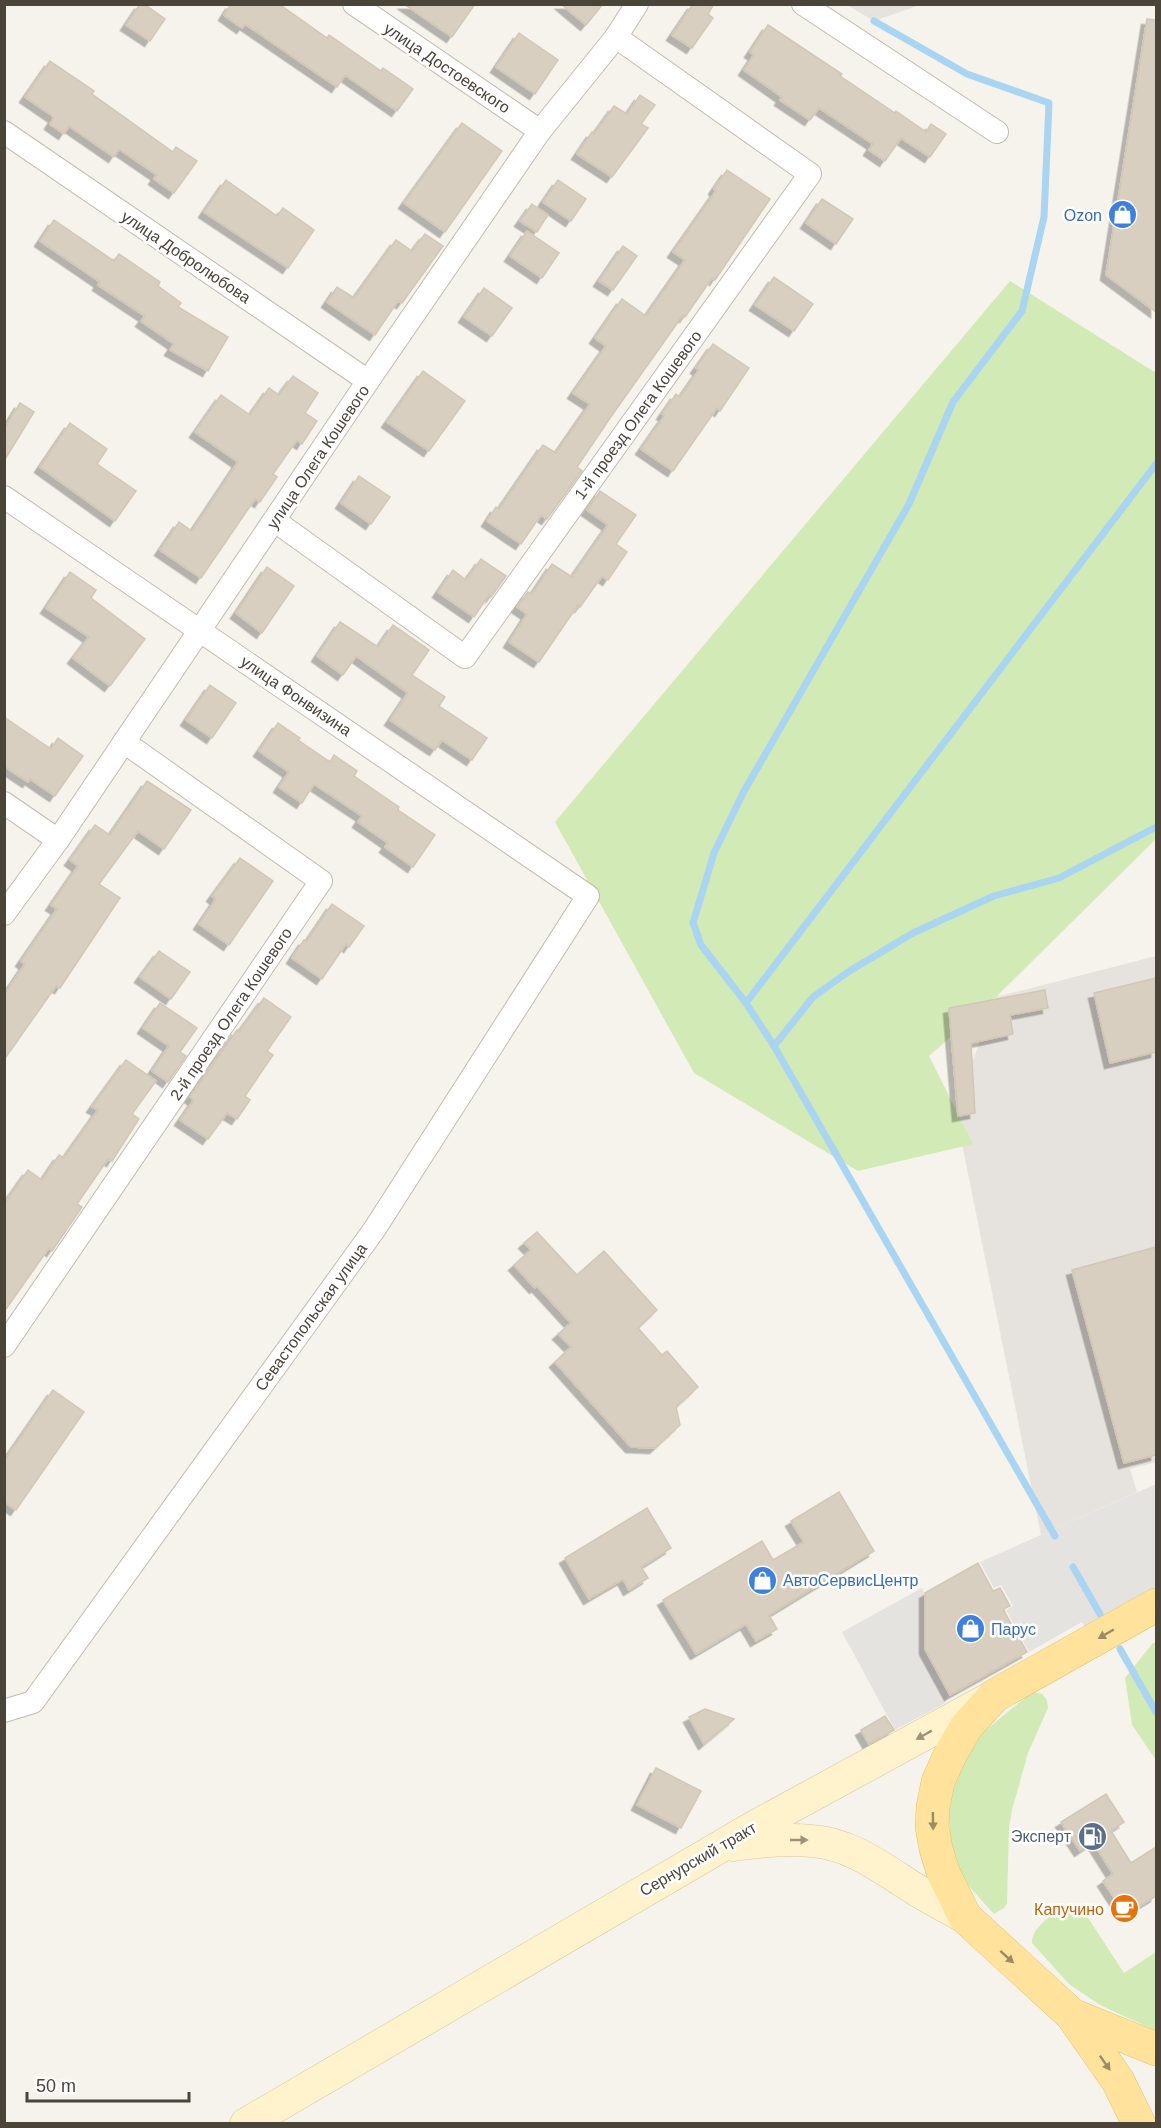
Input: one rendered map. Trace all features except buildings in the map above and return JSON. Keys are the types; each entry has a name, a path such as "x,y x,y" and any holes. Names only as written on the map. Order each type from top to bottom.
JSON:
{"main road":[{"name":"Сернурский тракт","path":"246,2124 720,1847 1156,1605"},
{"path":"965,1917 943,1872 936,1849 932,1827 933,1807 938,1782 950,1755 966,1727 994,1696"},
{"path":"720,1847 794,1840 828,1843 860,1854 965,1917 1072,2015 1118,2081 1138,2124"},
{"path":"1072,2015 1156,2049"}],"street":[{"name":"улица Достоевского","path":"354,4 540,131"},
{"name":"улица Олега Кошевого","path":"4,914 58,840 540,131 616,37 637,4"},
{"path":"803,4 997,132"},
{"name":"1-й проезд Олега Кошевого","path":"275,520 465,657 810,174 616,37"},
{"name":"улица Добролюбова","path":"4,132 368,381"},
{"name":"улица Фонвизина","path":"4,496 588,896"},
{"name":"2-й проезд Олега Кошевого","path":"4,1346 321,881 124,742"},
{"path":"4,803 58,840"},
{"name":"Севастопольская улица","path":"4,1711 33,1702 374,1230 588,896"}],"shaded area":[{"path":"847,5 920,5 874,21"},
{"path":"1156,956 1156,1462 1130,1469 1137,1492 1041,1535 955,1109 996,997"},
{"path":"1156,1484 1156,1588 1086,1628 1082,1622 1029,1652 1006,1610 1013,1606 1001,1585 994,1588 980,1562"},
{"path":"922,1588 924,1593 924,1649 949,1695 945,1703 895,1730 842,1632"}],"green space":[{"path":"1010,281 1156,373 1156,839 996,997 929,1056 973,1144 858,1171 694,1073 555,822"},
{"path":"1156,1642 1156,1760 1132,1725 1125,1678"},
{"path":"1033,1692 1042,1694 1047,1700 1048,1708 1028,1753 1012,1810 1009,1828 1007,1904 994,1914 969,1886 957,1867 950,1832 950,1798 954,1778 973,1745 985,1731"},
{"path":"1074,1904 1081,1907 1124,1973 1156,1952 1156,2031 1100,2005 1069,1984 1032,1943 1036,1931 1047,1919"}],"waterway":[{"path":"698,936 693,923 714,853 743,793 909,504 953,402 1022,311 1044,217 1049,103 967,74 874,21"},
{"path":"746,1003 1156,464"},
{"path":"774,1046 813,997 848,972 913,933 994,896 1059,878 1156,827"},
{"path":"697,934 701,945 746,1003 774,1046 1055,1536"},
{"path":"1073,1567 1100,1614"},
{"path":"1120,1649 1156,1712"}],"place":[{"name":"Ozon","path":"1123,215"},
{"name":"АвтоСервисЦентр","path":"762,1580"},
{"name":"Парус","path":"970,1629"},
{"name":"Эксперт","path":"1092,1836"},
{"name":"Капучино","path":"1125,1909"}]}
